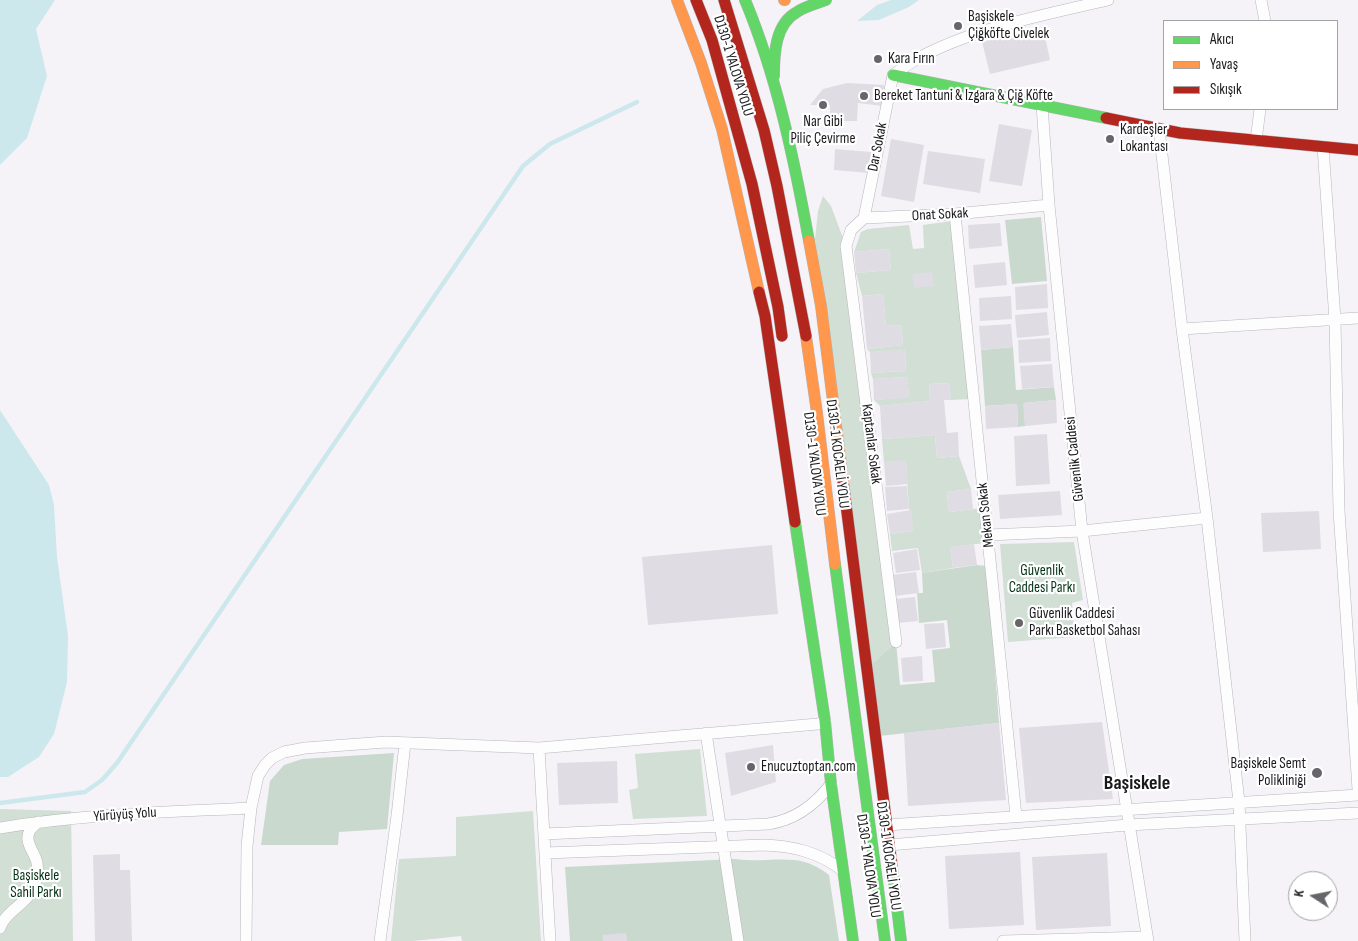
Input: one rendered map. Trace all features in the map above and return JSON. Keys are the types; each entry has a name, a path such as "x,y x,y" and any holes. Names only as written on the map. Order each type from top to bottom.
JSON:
{"main road":[{"path":"677,0 701,63 722,129 765,316 824,721 852,941"},
{"name":"D130-1 YALOVA YOLU","path":"696,0 712,40 752,184 778,306 783,346"},
{"name":"D130-1 KOCAELİ YOLU","path":"724,0 764,130 773,167 807,342 843,632 885,941"},
{"path":"745,0 774,84 795,165 821,306 901,941"},
{"path":"774,84 774,60 778,36 784,24 794,13 826,0"},
{"path":"892,75 1180,133 1358,150"},
{"path":"807,342 833,402"},
{"name":"D130-1 YALOVA YOLU","path":"802,492 863,941"}],"street":[{"path":"892,75 914,61 969,36 1108,0"},
{"path":"1261,0 1265,20"},
{"name":"Dar Sokak","path":"864,218 892,75"},
{"name":"Güvenlik Caddesi","path":"1042,105 1049,205 1082,531 1147,939"},
{"path":"1256,140 1260,110"},
{"path":"1159,129 1182,330 1207,518 1239,802 1246,941"},
{"path":"1323,147 1335,320 1340,511 1353,631 1358,789"},
{"name":"Onat Sokak","path":"864,218 955,214 1049,205"},
{"name":"Mekan Sokak","path":"955,214 1016,816"},
{"name":"Kaptanlar Sokak","path":"864,218 851,230 846,246 896,642"},
{"path":"1182,330 1358,318"},
{"path":"988,535 1082,531 1207,518"},
{"path":"246,941 247,846 251,808 258,776 272,758 284,752 305,748 386,742 539,748 818,724 824,721"},
{"path":"706,734 738,941"},
{"path":"380,941 405,743"},
{"path":"539,748 550,941"},
{"path":"544,834 768,824 795,816 808,808 831,784"},
{"path":"886,825 1358,795"},
{"name":"Yürüyüş Yolu","path":"0,828 38,822 152,813 251,808"},
{"path":"889,846 1128,825 1358,813"},
{"path":"0,928 2,921 14,908 26,900 34,888 37,862 28,840 30,831 38,822"},
{"path":"545,853 764,845 786,846 823,858 843,871"},
{"path":"1003,941 1147,939"}],"green space":[{"path":"823,196 831,206 846,246 896,642 872,664 815,239 818,211"},
{"path":"952,221 970,399 951,400 949,383 929,384 930,401 880,406 874,400 909,397 907,377 873,379 871,373 906,371 905,350 870,352 867,349 903,345 901,325 886,326 883,294 862,296 856,273 891,270 889,249 854,252 861,232 868,229 909,225 913,249 924,248 923,225"},
{"path":"935,435 937,458 959,456 971,489 947,492 949,512 982,508 985,543 950,547 953,568 922,573 918,548 892,551 890,534 913,531 911,511 909,509 906,461 884,462 882,439"},
{"name":"Güvenlik Caddesi Parkı","path":"1074,542 1083,600 1072,603 1075,637 1008,642 1000,544"},
{"path":"700,749 707,816 633,819 629,790 638,788 635,754"},
{"name":"Başiskele Sahil Parkı","path":"0,809 71,811 73,941 0,941"},
{"path":"533,811 541,941 462,941 461,936 413,941 391,941 399,859 456,856 456,817"}],"shaded area":[{"path":"1041,217 1047,281 1012,284 1005,220"},
{"path":"1013,347 1016,390 1054,387 1056,400 1024,403 1025,426 1018,427 1017,404 985,406 981,350"},
{"path":"977,565 987,566 999,723 879,736 872,664 896,642 900,685 935,682 932,650 950,648 947,620 919,623 917,593 923,593 922,573"},
{"path":"394,753 387,829 339,832 338,845 261,845 270,781 284,765 302,759"},
{"path":"735,859 799,861 813,865 829,875 839,941 570,941 565,867"}],"water":[{"path":"0,0 55,0 36,29 47,76 27,138 0,165"},
{"path":"891,0 919,0 909,7 879,20 857,21 877,5"},
{"path":"0,410 49,485 54,505 57,557 68,636 67,682 54,734 39,757 8,777 0,777"}],"building":[{"path":"1043,27 1050,60 990,74 982,42"},
{"path":"847,83 884,85 882,106 858,103 857,121 830,121 830,105 810,105 823,89"},
{"path":"999,124 1032,130 1022,186 989,181"},
{"path":"891,139 924,145 914,202 881,196"},
{"path":"835,149 871,152 869,173 834,170"},
{"path":"928,151 985,159 980,193 923,184"},
{"path":"1000,223 1002,246 969,249 968,225"},
{"path":"889,249 891,270 856,273 854,252"},
{"path":"1005,262 1007,285 975,288 973,265"},
{"path":"932,272 934,286 914,288 912,274"},
{"path":"1047,284 1048,308 1016,310 1015,287"},
{"path":"883,294 886,326 901,325 903,345 867,349 862,296"},
{"path":"1011,296 1012,319 980,321 979,298"},
{"path":"1047,312 1049,335 1017,338 1015,315"},
{"path":"1011,324 1013,347 981,350 979,326"},
{"path":"1050,338 1051,361 1019,363 1018,340"},
{"path":"905,349 906,371 871,373 870,352"},
{"path":"1052,364 1054,387 1022,389 1020,366"},
{"path":"908,377 909,398 874,400 873,379"},
{"path":"950,383 951,400 944,400 947,433 958,432 959,456 937,458 935,435 882,439 880,406 930,401 929,384"},
{"path":"1056,400 1057,423 1025,426 1023,403"},
{"path":"1017,404 1018,427 986,429 985,406"},
{"path":"1047,434 1050,484 1016,486 1014,436"},
{"path":"906,460 908,484 886,486 884,462"},
{"path":"907,486 909,509 887,511 885,487"},
{"path":"971,489 973,509 949,512 947,492"},
{"path":"1060,491 1062,515 1000,519 998,495"},
{"path":"911,510 914,531 890,534 887,514"},
{"path":"1319,511 1321,549 1263,552 1261,513"},
{"path":"974,544 977,565 953,568 950,547"},
{"path":"772,545 778,614 648,625 642,557"},
{"path":"917,549 920,570 896,573 893,553"},
{"path":"916,572 919,593 895,596 892,575"},
{"path":"915,597 918,621 897,623 895,599"},
{"path":"944,623 946,647 926,649 924,624"},
{"path":"922,656 923,681 903,682 901,658"},
{"path":"1102,722 1113,799 1026,803 1019,728"},
{"path":"999,723 1006,800 908,806 904,733"},
{"name":"Enucuztoptan.com","path":"773,745 776,782 731,796 725,753"},
{"path":"617,761 618,803 559,805 557,763"},
{"path":"1020,852 1024,925 949,929 945,856"},
{"path":"1107,853 1111,926 1036,930 1032,857"},
{"path":"120,854 120,870 130,870 132,941 95,941 93,855"},
{"path":"626,933 627,941 603,941 602,935"}],"waterway":[{"path":"0,803 85,792 102,780 117,763 523,166 550,144 637,102"}],"traffic: fast":[{"path":"745,0 775,88 797,180 809,241"},
{"path":"774,76 775,49 784,24 800,10 826,0"},
{"path":"893,75 1106,118"},
{"path":"795,522 825,721 831,784 853,941"},
{"path":"835,564 885,941"},
{"path":"893,874 901,941"}],"traffic: slow":[{"path":"677,0 701,63 722,129 759,292"},
{"path":"809,241 821,306 843,481"},
{"path":"806,336 835,564"}],"traffic: jam":[{"path":"696,0 712,40 752,184 778,307 782,336"},
{"path":"724,0 764,130 777,186 806,336"},
{"path":"1106,118 1180,133 1358,150"},
{"path":"759,292 765,316 795,522"},
{"path":"843,481 893,874"}],"place":[{"name":"Başiskele Çiğköfte Civelek","path":"958,26"},
{"name":"Kara Fırın","path":"878,59"},
{"name":"Bereket Tantuni & Izgara & Çiğ Köfte","path":"864,96"},
{"name":"Nar Gibi Piliç Çevirme","path":"823,105"},
{"name":"Kardeşler Lokantası","path":"1110,139"},
{"name":"Güvenlik Caddesi Parkı Basketbol Sahası","path":"1019,623"},
{"name":"Enucuztoptan.com","path":"751,767"},
{"name":"Başiskele Semt Polikliniği","path":"1317,773"}],"district":[{"name":"Başiskele","path":"1137,784"}]}
